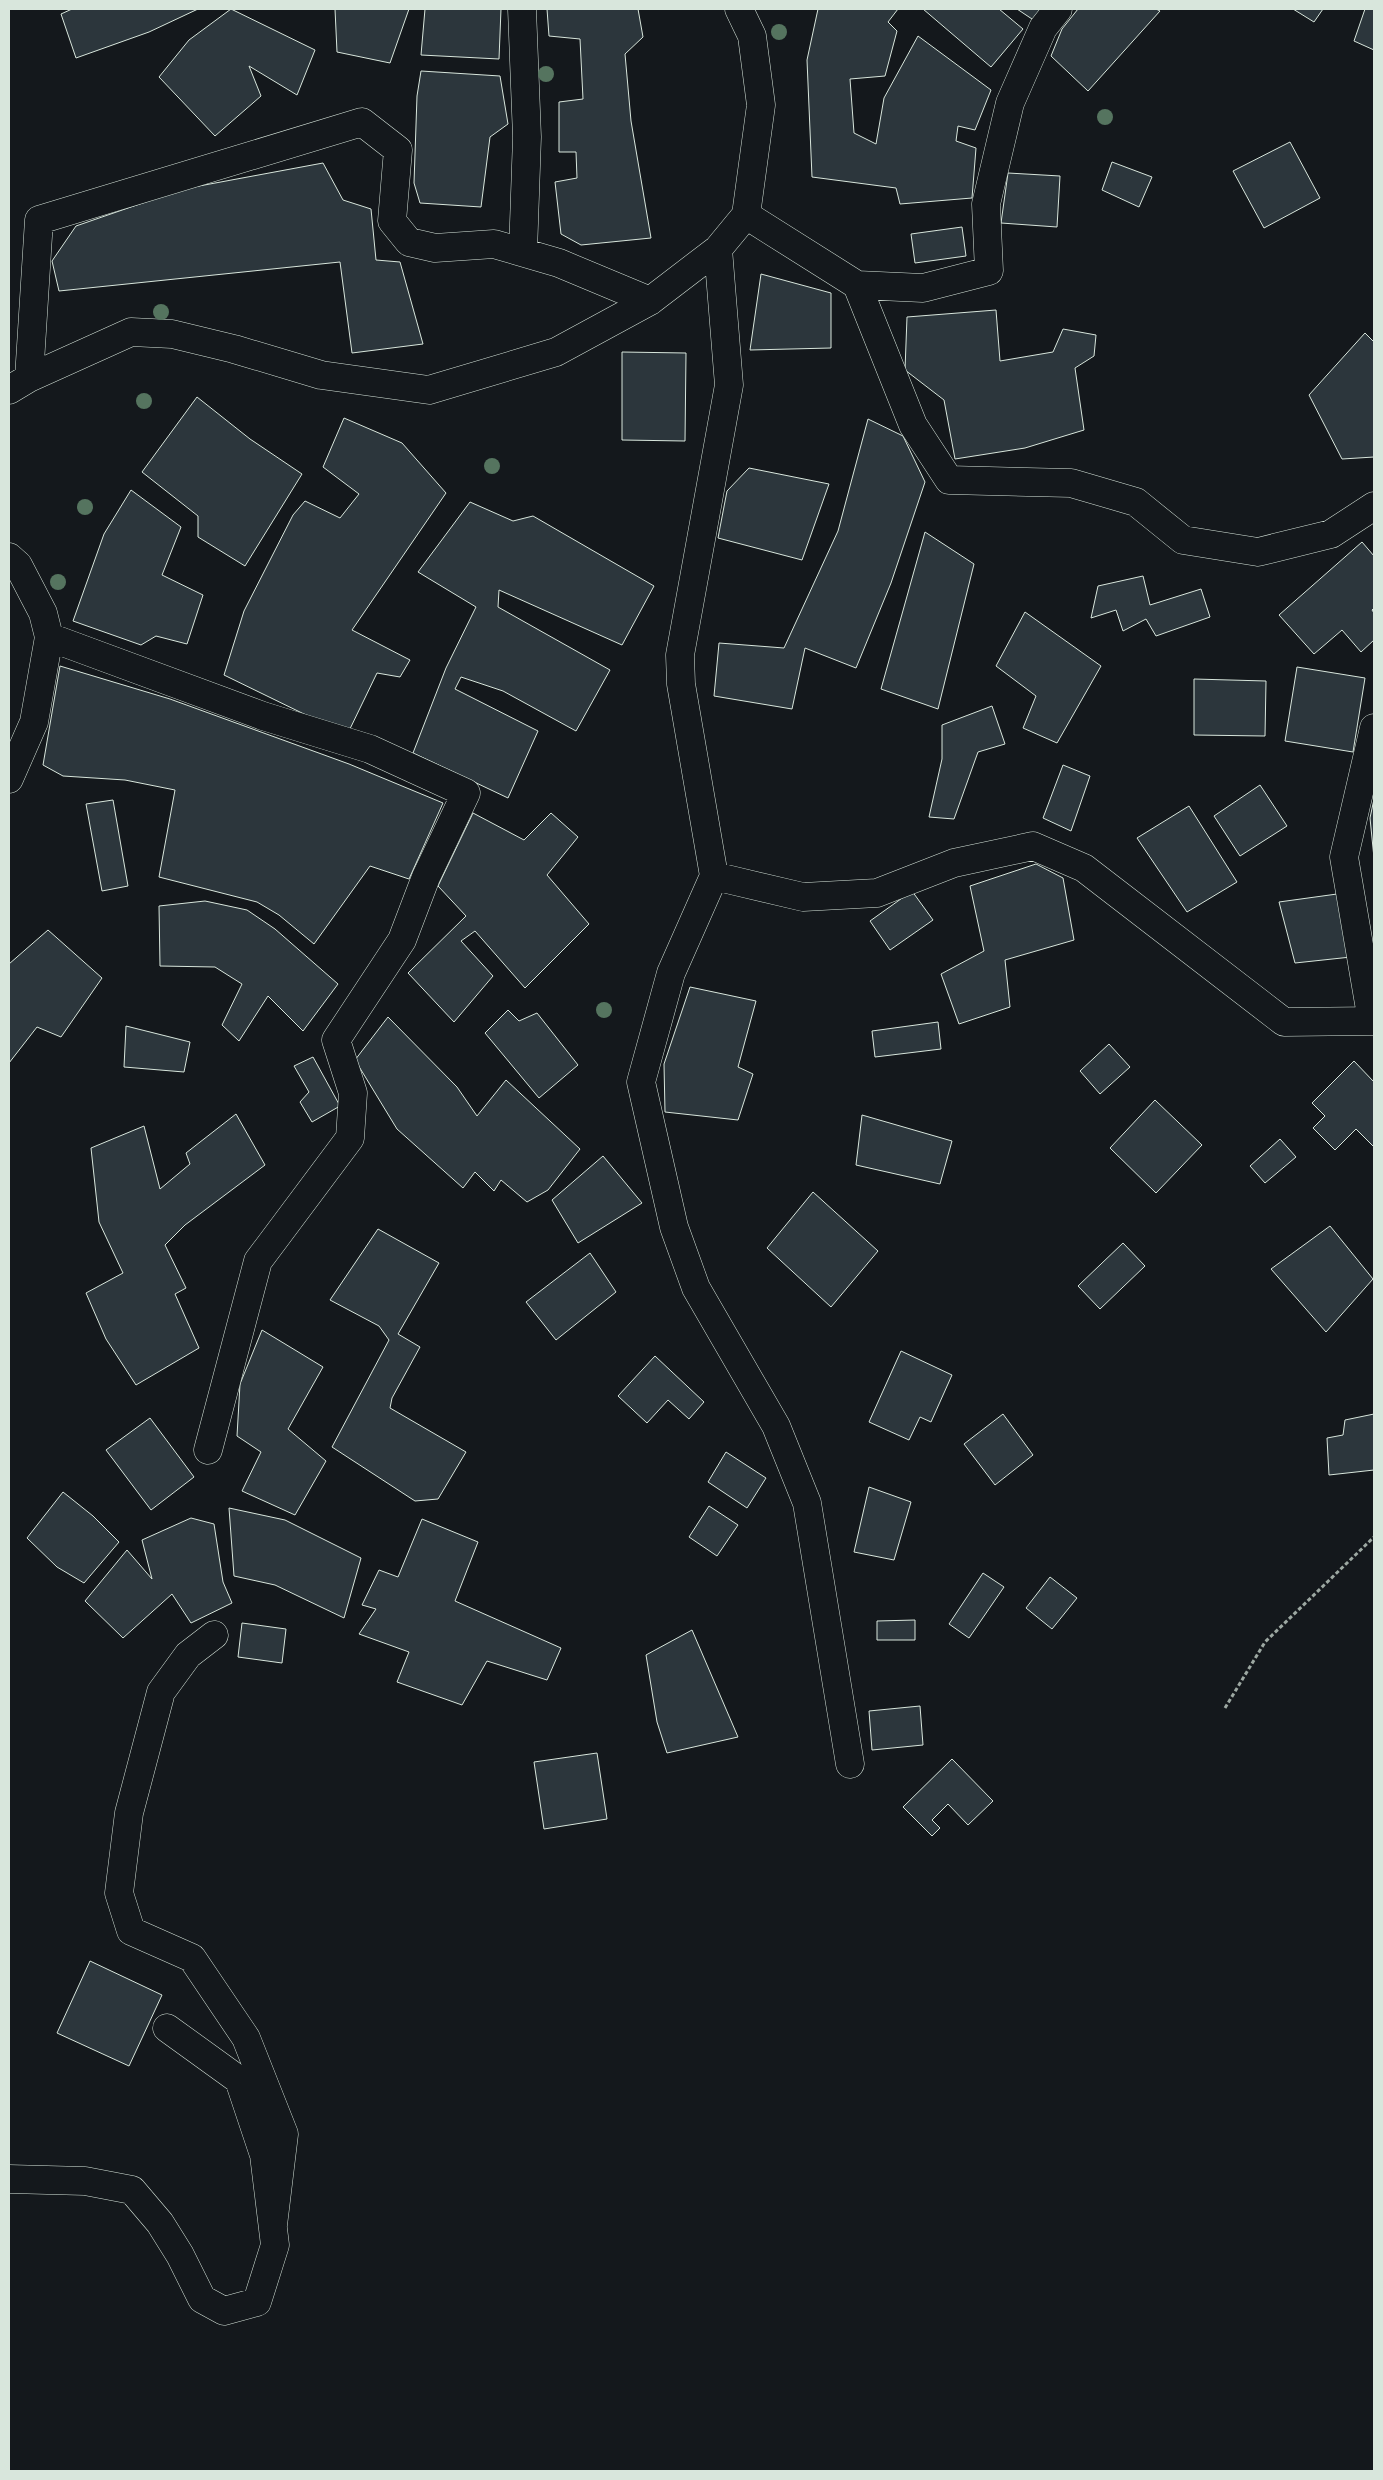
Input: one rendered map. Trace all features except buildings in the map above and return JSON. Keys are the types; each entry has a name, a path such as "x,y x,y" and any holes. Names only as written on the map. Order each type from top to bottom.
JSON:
{"street":[{"path":"522,9 527,137 523,252"},
{"path":"19,384 132,332 172,334 234,349 321,375 429,390 556,352 650,301 718,249 746,215 761,105 752,36 739,9"},
{"path":"746,215 857,285 924,288 989,271 986,204 1010,103 1043,28 1058,9"},
{"path":"19,384 39,220 362,122 398,150 392,221 409,242 435,248 494,244 559,263 650,301"},
{"path":"718,249 729,385 680,655 681,684 714,876 671,972 640,1082 674,1227 696,1288 776,1426 808,1503 850,1764"},
{"path":"857,285 912,426 949,480 1071,483 1136,502 1183,540 1258,552 1330,534 1374,506"},
{"path":"1341,528 1374,527"},
{"path":"9,557 18,565 43,613 48,637 34,722 9,779"},
{"path":"48,637 263,716 370,749 466,793 426,877 402,940 336,1040 353,1093 350,1138 258,1261 208,1450"},
{"path":"714,876 803,897 877,893 954,863 1033,846 1084,868 1284,1022 1373,1021 1344,857 1374,728"},
{"path":"214,1635 188,1655 160,1692 128,1813 119,1893 131,1931 192,1958 246,2038 284,2134 273,2225"},
{"path":"9,2179 86,2181 132,2190 160,2222 180,2255 202,2300 224,2310 257,2302 275,2245 264,2155 239,2080 167,2028"}],"path":[{"path":"1225,1708 1265,1642 1374,1537"}]}
